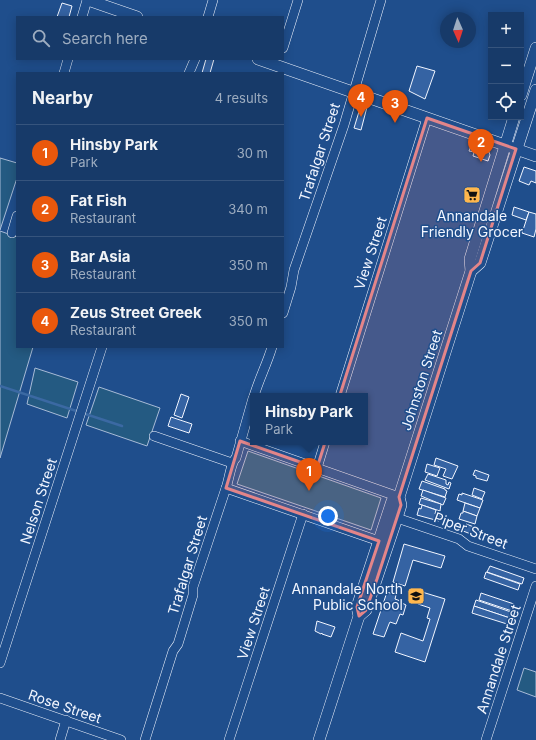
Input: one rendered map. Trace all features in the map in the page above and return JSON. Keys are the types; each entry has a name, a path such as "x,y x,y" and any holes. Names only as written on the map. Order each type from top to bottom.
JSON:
{"main road":[{"path":"87,0 133,16"},
{"path":"524,86 536,48"},
{"path":"263,60 279,63 353,92 536,156"},
{"name":"Johnston Street","path":"471,271 480,263 536,90"},
{"name":"Johnston Street","path":"359,616 366,610 397,518 401,505 399,497 471,271 470,259 513,120"},
{"name":"Johnston Street","path":"319,740 359,616 358,607 392,501 399,497"}],"street":[{"path":"82,16 87,0"},
{"path":"208,16 213,0"},
{"path":"284,45 298,0"},
{"name":"Trafalgar Street","path":"284,310 292,287 294,270 344,125 382,0"},
{"path":"64,72 68,60"},
{"path":"189,72 194,60"},
{"name":"View Street","path":"341,393 427,118"},
{"path":"12,233 16,219"},
{"name":"Nelson Street","path":"0,663 102,348"},
{"name":"Trafalgar Street","path":"254,393 260,377 267,364 272,348"},
{"name":"Trafalgar Street","path":"145,740 173,651 178,644 193,595 193,586 231,473 232,463 236,458 250,407"},
{"path":"154,436 232,463"},
{"path":"240,441 250,445"},
{"path":"251,445 399,497"},
{"path":"317,468 324,445"},
{"path":"226,488 379,541"},
{"name":"View Street","path":"229,740 302,514"},
{"name":"Piper Street","path":"397,518 459,539 468,546 536,569"},
{"name":"Annandale Street","path":"486,740 536,586"},
{"name":"Rose Street","path":"0,698 121,740"},
{"path":"60,740 66,720"}],"highlighted area":[{"path":"427,118 516,149 480,263 471,271 399,497 401,505 377,579 366,610 359,616 357,607 379,541 226,488 240,441 317,468"}],"shaded area":[{"path":"0,158 16,163 16,181 0,230"},
{"path":"0,231 16,237 16,348 33,348 0,458"},
{"path":"35,368 78,382 67,418 27,404"},
{"path":"99,387 160,408 147,446 86,425"},
{"path":"248,451 381,498 371,530 237,484"},
{"path":"524,668 536,672 536,697 517,690"}],"building":[{"path":"62,3 72,6 69,16 57,16"},
{"path":"206,60 214,60 210,72 202,72"},
{"path":"417,66 435,71 425,99 409,91"},
{"path":"361,105 367,107 361,130 354,128"},
{"path":"471,146 489,152 490,155 488,161 473,156 474,152 469,151"},
{"path":"524,167 536,171 536,183 531,181 529,185 519,181"},
{"path":"514,207 529,212 526,220 512,215"},
{"path":"529,212 536,214 536,229 534,237 522,233"},
{"path":"181,394 189,397 182,418 174,415"},
{"path":"171,417 192,424 189,433 168,426"},
{"path":"436,458 458,466 452,479 443,476 446,469 434,465"},
{"path":"427,464 440,468 437,476 425,472"},
{"path":"475,470 489,475 487,481 476,478 476,476 473,475"},
{"path":"428,474 446,480 446,484 448,485 449,482 451,483 449,489 425,480"},
{"path":"422,481 445,489 447,491 445,497 419,489"},
{"path":"474,488 485,492 482,499 472,495"},
{"path":"423,490 446,498 443,505 421,496"},
{"path":"462,493 483,500 480,508 457,500 459,494 462,495"},
{"path":"421,498 441,504 440,511 419,504"},
{"path":"465,503 480,508 477,516 463,511"},
{"path":"422,505 436,510 435,514 441,516 439,521 417,515 419,508 421,509"},
{"path":"463,511 477,516 475,524 459,519"},
{"path":"466,524 474,527 471,534 463,531"},
{"path":"404,544 445,556 441,568 413,560 405,586 393,582"},
{"path":"490,566 524,578 522,584 487,572"},
{"path":"486,572 520,584 518,590 484,578"},
{"path":"387,592 396,595 395,599 406,605 403,615 400,614 396,624 390,622 384,637 373,634"},
{"path":"422,592 445,599 425,662 395,652 401,633 423,641 430,619 427,618 430,608 418,604"},
{"path":"481,593 514,604 512,611 479,600"},
{"path":"476,600 511,612 510,618 474,606"},
{"path":"474,606 510,618 507,624 472,613"},
{"path":"317,621 335,627 331,637 315,631"}],"waterway":[{"path":"0,386 122,426"}],"place":[{"name":"Zeus Street Greek","path":"361,117"},
{"name":"Bar Asia","path":"395,123"},
{"name":"Fat Fish","path":"481,162"},
{"name":"Annandale Friendly Grocer","path":"472,195"},
{"name":"Hinsby Park","path":"309,491"},
{"name":"Annandale North Public School","path":"416,596"}]}
